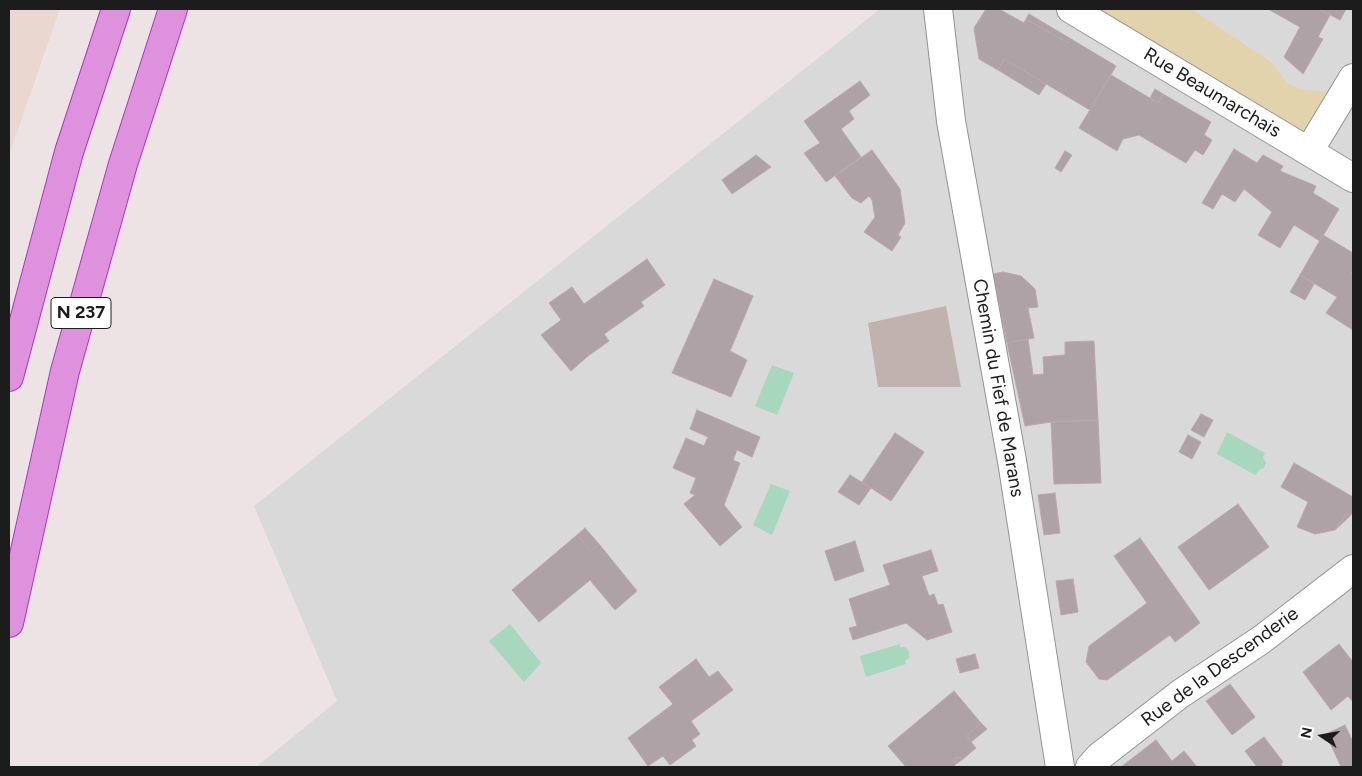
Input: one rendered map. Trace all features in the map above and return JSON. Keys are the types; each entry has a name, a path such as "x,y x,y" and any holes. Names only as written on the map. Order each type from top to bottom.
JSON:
{"highway":[{"name":"N 237","path":"9,377 69,152 116,9"},
{"name":"N 237","path":"9,623 65,371 123,164 173,9"}],"street":[{"name":"Chemin du Fief de Marans","path":"938,9 950,121 1012,461 1060,767"},
{"name":"Rue Beaumarchais","path":"1071,9 1353,178"},
{"path":"1309,151 1353,78"},
{"name":"Rue de la Descenderie","path":"1090,767 1100,756 1180,694 1261,640 1353,569"}],"shaded area":[{"path":"9,9 60,9 9,155"},
{"path":"880,9 1353,9 1353,767 256,767 337,701 254,506"},
{"path":"1071,9 1191,9 1271,62 1287,83 1304,90 1321,91 1341,99 1309,151"},
{"path":"946,306 961,387 878,387 868,323"},
{"path":"772,365 794,373 777,415 755,406"},
{"path":"1227,432 1265,453 1263,457 1266,463 1264,468 1255,475 1217,454"},
{"path":"771,484 790,491 772,535 753,525"},
{"path":"510,624 541,663 524,682 489,641"},
{"path":"900,644 900,647 905,647 909,652 909,658 905,661 906,664 866,677 860,656"}],"building":[{"path":"986,9 999,9 1024,23 1026,19 1068,43 1071,39 1116,66 1090,110 1004,59 998,70 979,59 974,28"},
{"path":"1268,9 1319,9 1330,15 1318,37 1323,39 1303,74 1284,57 1300,27"},
{"path":"1319,9 1346,9 1340,20"},
{"path":"1029,14 1071,39 1068,43 1026,19"},
{"path":"1004,59 1046,84 1039,95 998,70"},
{"path":"1111,75 1158,103 1163,94 1211,122 1204,135 1212,140 1203,155 1195,150 1186,163 1139,135 1123,139 1117,151 1079,128"},
{"path":"860,81 870,95 849,111 854,119 841,129 861,157 826,182 804,153 820,143 804,121"},
{"path":"1155,89 1163,94 1158,103 1150,98"},
{"path":"1234,149 1257,163 1263,155 1283,166 1280,171 1316,186 1313,193 1339,209 1320,241 1294,225 1280,248 1258,235 1272,212 1244,189 1235,202 1222,194 1213,209 1202,203"},
{"path":"872,150 900,189 905,223 898,235 901,237 892,251 864,232 875,217 872,200 869,196 861,203 852,198 835,176"},
{"path":"1065,151 1072,155 1061,172 1055,168"},
{"path":"756,155 771,167 732,194 722,180"},
{"path":"1323,235 1353,253 1353,270 1351,273 1353,275 1353,330 1326,313 1337,297 1300,275"},
{"path":"647,259 665,285 641,302 644,306 604,334 609,341 571,371 541,335 561,320 549,303 572,287 584,304"},
{"path":"1003,272 1021,276 1035,289 1038,307 1028,308 1034,338 1007,343 993,274"},
{"path":"1300,275 1314,284 1305,300 1290,292"},
{"path":"714,279 753,296 730,351 747,360 731,397 672,373"},
{"path":"1028,339 1033,375 1044,374 1043,357 1065,355 1065,342 1094,341 1098,420 1051,422 1025,426 1007,343"},
{"path":"697,410 760,437 752,457 737,450 733,460 740,463 724,505 742,527 720,546 684,504 695,495 690,493 696,478 673,468 686,438 704,446 708,437 690,429"},
{"path":"1201,414 1213,420 1204,437 1191,430"},
{"path":"1098,420 1101,483 1054,484 1051,422"},
{"path":"895,433 924,452 891,501 862,482"},
{"path":"1188,435 1201,442 1192,459 1179,452"},
{"path":"1294,463 1353,497 1353,512 1350,516 1347,513 1335,530 1315,534 1297,527 1308,502 1281,487"},
{"path":"850,475 871,488 859,505 838,492"},
{"path":"1055,493 1060,533 1044,535 1038,495"},
{"path":"1238,504 1269,547 1209,590 1178,547"},
{"path":"1347,513 1350,516 1335,530"},
{"path":"585,528 599,544 591,551 577,535"},
{"path":"577,535 591,551 599,544 637,591 615,610 590,580 539,622 512,590"},
{"path":"1140,538 1200,623 1175,642 1170,635 1107,680 1099,679 1086,662 1089,646 1147,603 1114,556"},
{"path":"855,541 864,571 835,581 825,551"},
{"path":"931,550 938,571 922,576 929,596 934,594 938,605 943,604 952,632 927,640 906,623 853,640 849,628 857,626 849,599 890,585 883,565"},
{"path":"1073,579 1078,612 1061,615 1056,581"},
{"path":"1339,644 1353,662 1353,702 1348,696 1331,710 1303,672"},
{"path":"975,654 979,668 960,673 956,659"},
{"path":"696,659 709,677 718,671 733,690 691,721 700,734 692,740 696,746 670,765 663,756 648,766 628,738 673,704 659,687"},
{"path":"1230,684 1255,717 1232,735 1206,701"},
{"path":"954,691 981,723 966,736 976,748 963,759 957,757 953,760 956,764 953,767 906,767 888,746"},
{"path":"981,723 987,729 971,742 966,736"},
{"path":"1345,725 1353,742 1353,767 1341,767 1326,734"},
{"path":"1264,737 1283,762 1281,764 1283,767 1257,767 1245,751"},
{"path":"1156,740 1172,761 1184,751 1197,767 1121,767"},
{"path":"957,757 963,759 956,764 953,760"}]}
